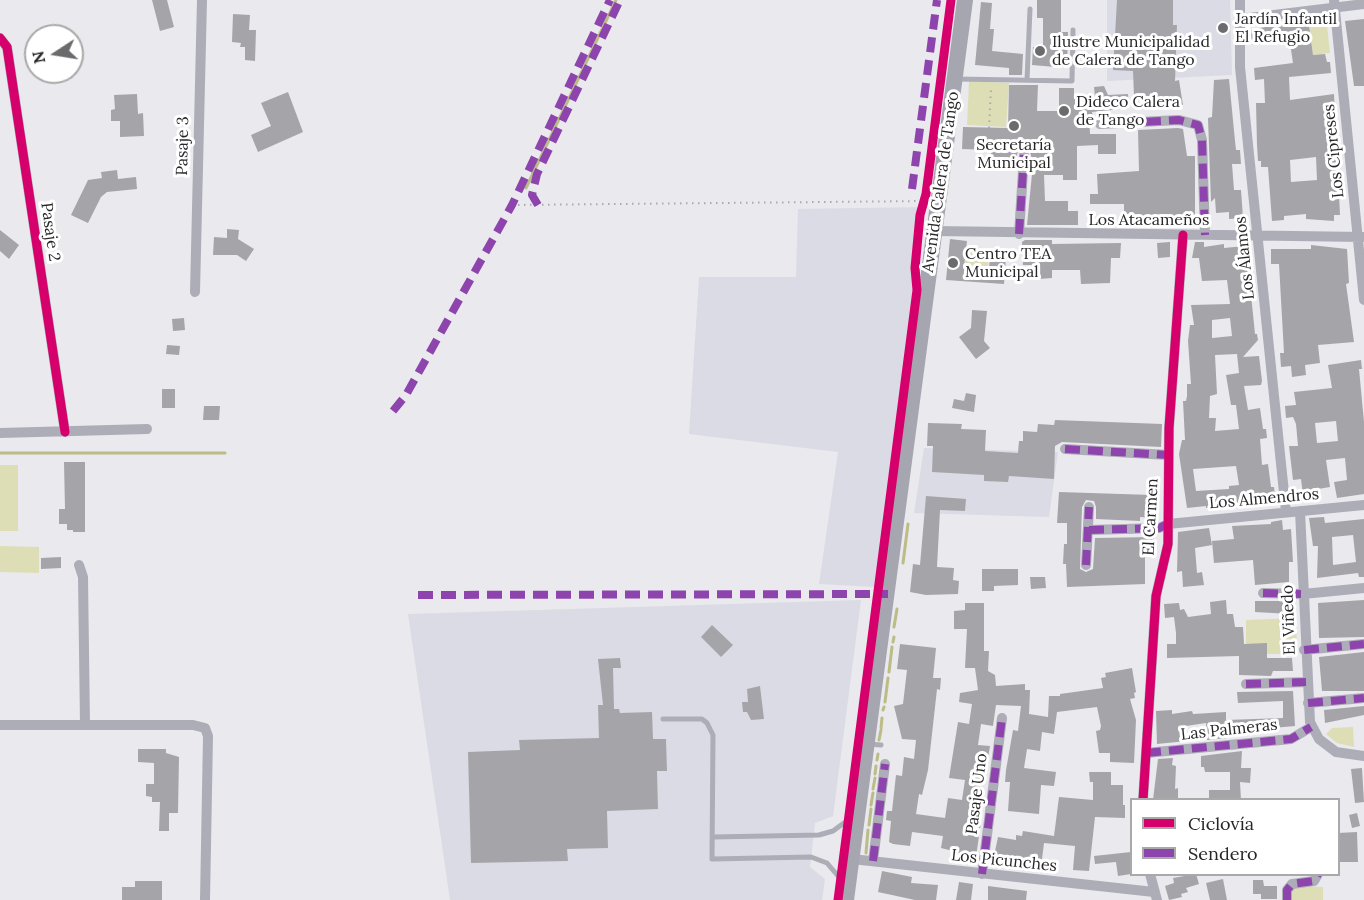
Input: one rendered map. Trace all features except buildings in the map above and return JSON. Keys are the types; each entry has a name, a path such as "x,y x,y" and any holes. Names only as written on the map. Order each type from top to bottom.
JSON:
{"main road":[{"name":"Avenida Calera de Tango","path":"847,894 858,812 874,744 965,0"}],"street":[{"name":"Pasaje 3","path":"195,292 202,0"},
{"name":"Los Álamos","path":"1240,0 1240,67 1286,512"},
{"path":"1241,19 1335,4 1364,4"},
{"name":"Los Cipreses","path":"1335,4 1361,237 1364,300"},
{"name":"Pasaje 2","path":"0,38 7,47 65,432"},
{"path":"1100,124 1179,120 1198,125 1202,140 1205,235"},
{"path":"1019,234 1024,155"},
{"name":"Los Atacameños","path":"935,231 1019,234 1361,237"},
{"name":"El Carmen","path":"1143,798 1156,596 1167,555 1168,455 1183,235"},
{"path":"0,433 147,429"},
{"path":"1065,449 1168,455"},
{"name":"Los Almendros","path":"1089,530 1159,528 1168,524 1364,505"},
{"path":"1086,565 1089,507"},
{"name":"El Viñedo","path":"1300,511 1304,650 1311,727"},
{"path":"79,565 83,578 85,725"},
{"path":"1263,593 1303,594 1364,588"},
{"path":"1304,650 1364,644"},
{"path":"1246,684 1306,682"},
{"path":"1308,703 1364,698"},
{"name":"Pasaje Uno","path":"982,874 1002,718"},
{"path":"0,725 197,725 207,730 205,900"},
{"path":"1311,727 1323,743 1336,752 1364,756"},
{"name":"Las Palmeras","path":"1146,753 1291,739 1311,727"},
{"path":"873,861 885,764"},
{"name":"Los Picunches","path":"852,859 1155,896"},
{"path":"1150,876 1155,896"},
{"path":"1287,900 1287,890 1292,884 1314,881 1317,876"}],"lane":[{"path":"1027,80 1030,9"},
{"path":"955,79 1072,81 1073,30"},
{"path":"663,719 702,719 707,723 713,735 712,859 811,857 832,866 847,894"},
{"path":"712,837 819,835 832,831 858,812"}],"path":[{"path":"989,128 992,80"},
{"path":"920,215 926,194"},
{"path":"512,205 916,201"}],"shaded area":[{"path":"1107,0 1230,0 1232,75 1107,81"},
{"path":"925,207 875,587 819,584 838,452 689,434 699,277 796,277 798,209"},
{"path":"924,448 1058,452 1049,517 914,513"},
{"path":"861,600 833,816 815,823 810,867 825,879 822,900 450,900 408,614"}],"green space":[{"path":"1322,14 1326,17 1330,53 1313,55 1308,16"},
{"path":"969,81 1009,83 1006,127 967,125"},
{"path":"967,246 989,249 988,267 965,265"},
{"path":"0,465 18,465 18,531 0,531"},
{"path":"0,546 39,547 39,573 0,572"},
{"path":"1296,618 1297,654 1246,654 1246,620"},
{"path":"1353,727 1354,747 1337,743 1326,734 1332,728"},
{"path":"1296,886 1323,887 1323,900 1292,900 1292,889"}],"waterway":[{"path":"526,188 616,0"},
{"path":"0,453 225,453"},
{"path":"903,563 908,524"},
{"path":"894,627 897,609"},
{"path":"893,642 894,637"},
{"path":"889,672 892,647"},
{"path":"885,702 888,678"},
{"path":"881,728 882,718"},
{"path":"879,740 881,730"},
{"path":"877,760 878,754"},
{"path":"875,774 876,766"},
{"path":"873,789 875,778"},
{"path":"871,805 873,793"},
{"path":"869,825 871,809"},
{"path":"866,853 868,830"}],"marked path":[{"path":"393,411 406,395 512,205 610,0"},
{"path":"538,205 532,195 537,174 620,0"},
{"path":"912,189 937,0"},
{"path":"1100,124 1179,120 1198,125 1202,140 1205,235"},
{"path":"1019,234 1024,155"},
{"path":"1065,449 1168,455"},
{"path":"1086,565 1089,507"},
{"path":"1089,530 1159,528 1168,524"},
{"path":"1263,593 1303,594"},
{"path":"418,595 888,594"},
{"path":"1304,650 1364,644"},
{"path":"1246,684 1306,682"},
{"path":"1308,703 1364,698"},
{"path":"982,874 1002,718"},
{"path":"1146,753 1291,739 1311,727"},
{"path":"873,861 885,764"},
{"path":"1287,900 1287,890 1292,884 1314,881 1317,876"}],"cycle path":[{"path":"838,900 917,290 915,268 920,215 926,194 951,0"},
{"path":"0,38 7,47 65,432"},
{"path":"1143,798 1156,596 1168,544 1169,428 1183,235"}],"place":[{"name":"Jardín Infantil El Refugio","path":"1223,28"},
{"name":"Ilustre Municipalidad de Calera de Tango","path":"1040,51"},
{"name":"Dideco Calera de Tango","path":"1064,111"},
{"name":"Secretaría Municipal","path":"1014,126"},
{"name":"Centro TEA Municipal","path":"953,263"}]}
